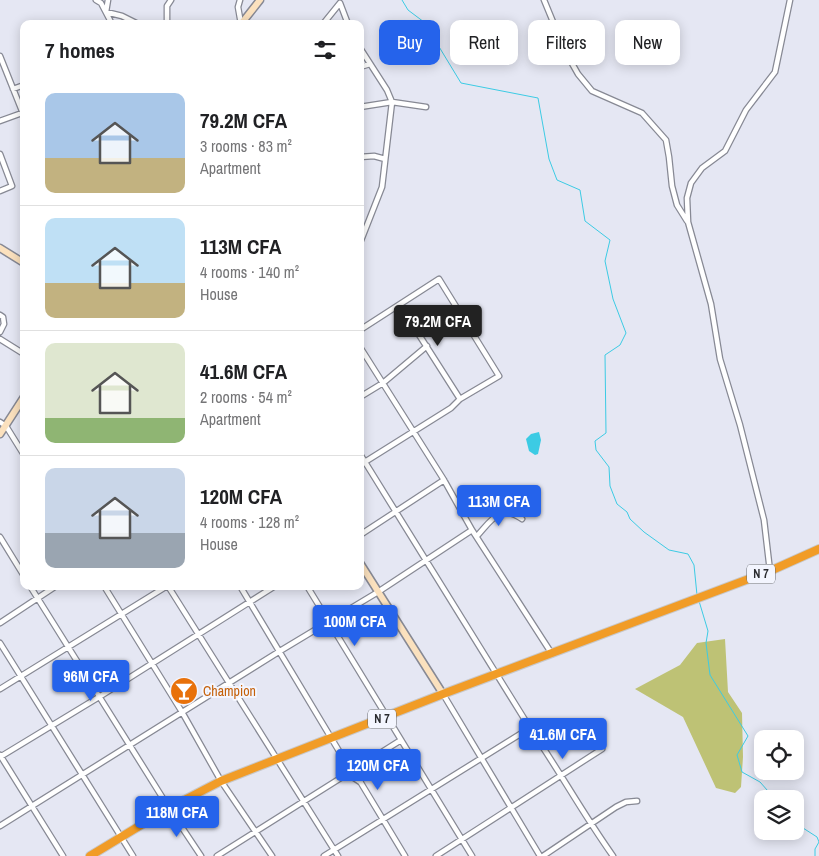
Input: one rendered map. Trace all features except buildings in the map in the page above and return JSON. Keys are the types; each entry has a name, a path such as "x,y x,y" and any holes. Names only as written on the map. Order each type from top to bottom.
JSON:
{"highway":[{"name":"N 7","path":"90,856 169,808 221,781 443,694 770,571 819,549"}],"street":[{"path":"96,0 101,3 110,20"},
{"path":"106,12 108,0"},
{"path":"167,20 167,6 171,0"},
{"path":"240,0 238,7 240,20"},
{"path":"244,20 260,0"},
{"path":"544,0 565,51 578,74 592,91 642,113 666,140 674,195 688,222"},
{"path":"770,571 764,520 740,425 720,359 711,304 688,222 687,198 691,183 702,168 725,150 746,110 775,72 790,0"},
{"path":"326,20 340,1"},
{"path":"340,1 347,20"},
{"path":"106,12 130,20"},
{"path":"364,54 387,90 392,102 382,187 364,233"},
{"path":"0,56 20,106"},
{"path":"364,66 370,64"},
{"path":"0,73 6,71"},
{"path":"13,89 20,86"},
{"path":"364,106 392,102 426,107"},
{"path":"0,121 20,115"},
{"path":"0,154 12,186 0,191"},
{"path":"364,157 374,156 385,159"},
{"path":"0,248 20,260"},
{"path":"364,328 439,279 499,376 460,399 451,408 414,432 364,462"},
{"path":"400,305 460,399"},
{"path":"0,315 3,317 4,324 0,332"},
{"path":"0,339 20,352"},
{"path":"364,394 382,383 427,346"},
{"path":"364,354 444,480 472,530 552,654"},
{"path":"0,434 3,424 20,402"},
{"path":"3,424 20,450"},
{"path":"364,466 396,511 590,824 613,856"},
{"path":"364,532 444,480"},
{"path":"477,536 502,512 512,512 522,519"},
{"path":"0,826 328,621 378,592 472,530"},
{"path":"0,537 20,570"},
{"path":"364,569 443,694 541,856 616,807 626,802 637,800"},
{"path":"33,590 201,856"},
{"path":"0,623 50,590"},
{"path":"106,590 182,712 221,781 272,856"},
{"path":"0,689 162,590"},
{"path":"171,590 338,856"},
{"path":"242,590 310,704 318,714 345,761 348,774 361,783"},
{"path":"63,856 0,756 99,697 268,590"},
{"path":"309,590 472,856"},
{"path":"0,643 133,856"},
{"path":"324,856 530,728"},
{"path":"217,856 401,740"},
{"path":"436,856 602,749"},
{"path":"345,761 356,769 361,783 405,856"}],"green space":[{"path":"725,639 728,692 742,713 743,757 741,787 735,793 716,788 683,717 635,689 680,665 697,643"}],"water":[{"path":"539,432 541,440 538,454 535,455 529,451 526,439 531,434"}],"waterway":[{"path":"402,0 408,10 424,22 461,83 538,98 549,159 557,180 580,190 585,221 610,240 605,261 613,299 626,333 620,345 605,355 606,433 595,441 596,450 609,467 610,486 617,504 627,512 630,519 669,550 688,554 694,565 697,595"},
{"path":"699,601 708,631 706,643 710,675 748,736 737,755 742,772 760,782 767,790"},
{"path":"804,829 817,837 819,842 815,849 815,856"}],"place":[{"name":"Champion","path":"184,691"}]}
